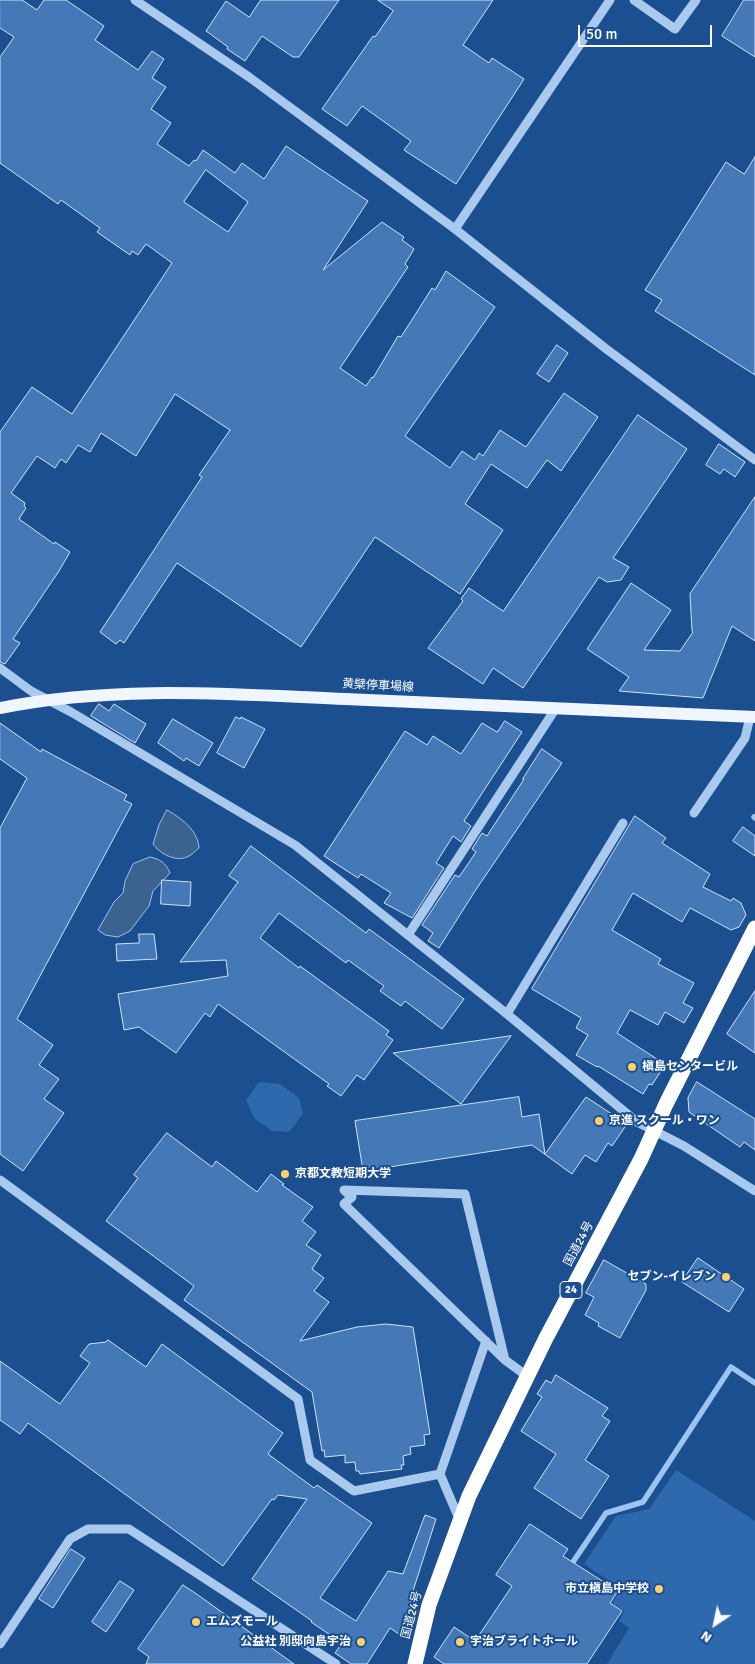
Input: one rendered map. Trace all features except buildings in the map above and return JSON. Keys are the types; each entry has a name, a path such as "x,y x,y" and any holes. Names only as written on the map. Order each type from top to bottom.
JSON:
{"highway":[{"name":"国道24号","path":"415,1664 429,1605 469,1496 527,1376 654,1131 755,928"}],"main road":[{"name":"黄檗停車場線","path":"0,708 49,700 114,693 194,694 752,717"}],"street":[{"path":"135,0 249,76 455,229 604,348 755,460"},
{"path":"455,229 610,0"},
{"path":"634,0 675,29 696,0"},
{"path":"0,668 30,691 49,700 295,845 637,1122 684,1146 755,1191"},
{"path":"408,935 556,708"},
{"path":"694,813 745,738 752,717"},
{"path":"506,1014 623,823"},
{"path":"0,1180 298,1399 310,1460 354,1491 440,1474"},
{"path":"505,1360 465,1194 344,1190 352,1197 344,1204 505,1360 527,1376"},
{"path":"460,1521 440,1474 486,1341"},
{"path":"0,1644 70,1539 88,1529 129,1529 336,1664"}],"shaded area":[{"path":"167,810 188,825 196,836 199,848 189,856 174,858 160,851 153,844 159,825"},
{"path":"150,857 162,862 170,873 153,891 149,906 130,931 118,937 105,935 98,930 114,902 123,893 125,881 133,864"},
{"path":"259,1082 280,1084 299,1098 303,1114 289,1132 272,1131 254,1118 246,1100"},
{"name":"市立槇島中学校","path":"676,1470 755,1521 755,1664 607,1664 629,1628 619,1621 624,1611 612,1603 621,1589 584,1564 616,1516 649,1509"}],"waterway":[{"path":"569,1568 606,1513 643,1502 731,1367 755,1383"}],"place":[{"name":"槇島センタービル","path":"632,1067"},
{"name":"京進 スクール・ワン","path":"599,1121"},
{"name":"京都文教短期大学","path":"285,1174"},
{"name":"セブン-イレブン","path":"726,1277"},
{"name":"市立槇島中学校","path":"659,1589"},
{"name":"エムズモール","path":"196,1622"},
{"name":"公益社 別邸向島宇治","path":"361,1642"},
{"name":"宇治ブライトホール","path":"460,1642"}]}
